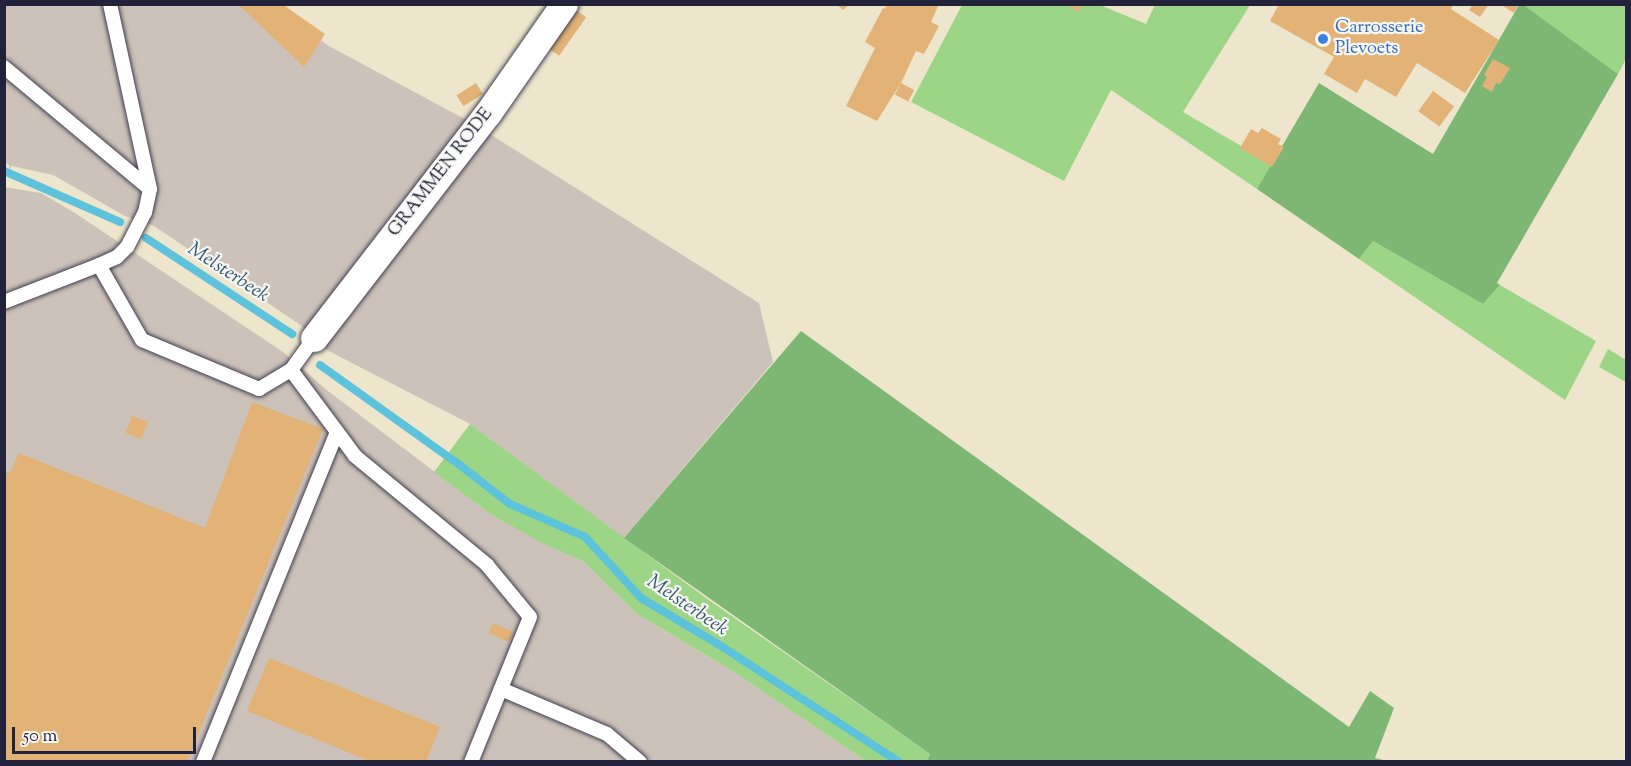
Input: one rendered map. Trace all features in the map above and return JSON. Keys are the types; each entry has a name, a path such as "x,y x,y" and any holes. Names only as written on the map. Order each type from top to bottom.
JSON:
{"street":[{"name":"GRAMMEN RODE","path":"314,338 488,113 564,4"}],"lane":[{"path":"4,302 117,257 127,247 145,212 150,189 110,4"},
{"path":"4,67 150,189"},
{"path":"99,265 142,340 259,389 291,370 314,338"},
{"path":"291,370 355,456 487,565 530,617 471,762"},
{"path":"203,762 337,432"},
{"path":"501,689 607,734 640,762"}],"shaded area":[{"path":"5,5 272,5 329,46 472,123 759,303 773,362 624,538 470,424 321,347 302,326 154,226 125,216 53,175 12,166 5,174 10,166 4,161"},
{"path":"4,187 41,193 75,213 283,352 328,391 489,513 583,561 637,614 731,670 866,761 5,761"}],"green space":[{"path":"962,5 1100,5 1146,24 1155,5 1250,5 1183,112 1272,164 1257,189 1111,90 1064,181 911,102"},
{"path":"1519,5 1524,5 1618,74 1497,283 1500,285 1483,304 1373,241 1359,259 1257,189 1319,83 1433,154"},
{"path":"1524,5 1626,5 1626,59 1618,74"},
{"path":"1373,241 1483,304 1500,285 1596,341 1565,400 1359,259"},
{"path":"801,331 1349,727 1370,691 1394,708 1375,758 1387,761 927,761 930,754 624,538"},
{"path":"1608,349 1626,360 1626,382 1599,367"},
{"path":"470,424 706,598 930,754 927,761 866,761 731,670 637,614 583,561 540,542 489,513 434,472"}],"building":[{"path":"238,4 282,4 325,34 304,67"},
{"path":"836,4 850,4 843,10"},
{"path":"887,4 939,4 931,22 939,26 924,54 916,51 901,83 877,121 846,106 875,48 865,42"},
{"path":"1065,4 1083,4 1079,12"},
{"path":"1279,4 1453,4 1451,9 1499,40 1465,93 1417,63 1396,97 1365,79 1357,93 1324,74 1334,57 1270,21"},
{"path":"1473,4 1489,4 1480,17 1469,10"},
{"path":"1500,4 1519,4 1514,13"},
{"path":"573,8 586,17 559,56 546,47"},
{"path":"1493,59 1510,68 1500,84 1496,83 1492,92 1482,86 1487,77 1484,75"},
{"path":"476,83 483,94 463,106 456,95"},
{"path":"901,83 914,90 908,102 895,94"},
{"path":"1433,91 1454,106 1439,127 1418,111"},
{"path":"1262,128 1281,139 1278,144 1284,147 1272,167 1240,148 1251,129 1258,133"},
{"path":"252,402 323,429 187,762 4,762 4,471 10,473 19,453 205,528"},
{"path":"132,416 148,422 141,439 126,433"},
{"path":"493,623 513,632 509,642 489,633"},
{"path":"269,658 440,727 426,762 372,762 247,711"}],"waterway":[{"name":"Melsterbeek","path":"4,171 120,222"},
{"name":"Melsterbeek","path":"146,238 292,334"},
{"name":"Melsterbeek","path":"320,365 510,504 585,537 641,598 718,644 899,762"}],"place":[{"name":"Carrosserie Plevoets","path":"1323,39"}]}
